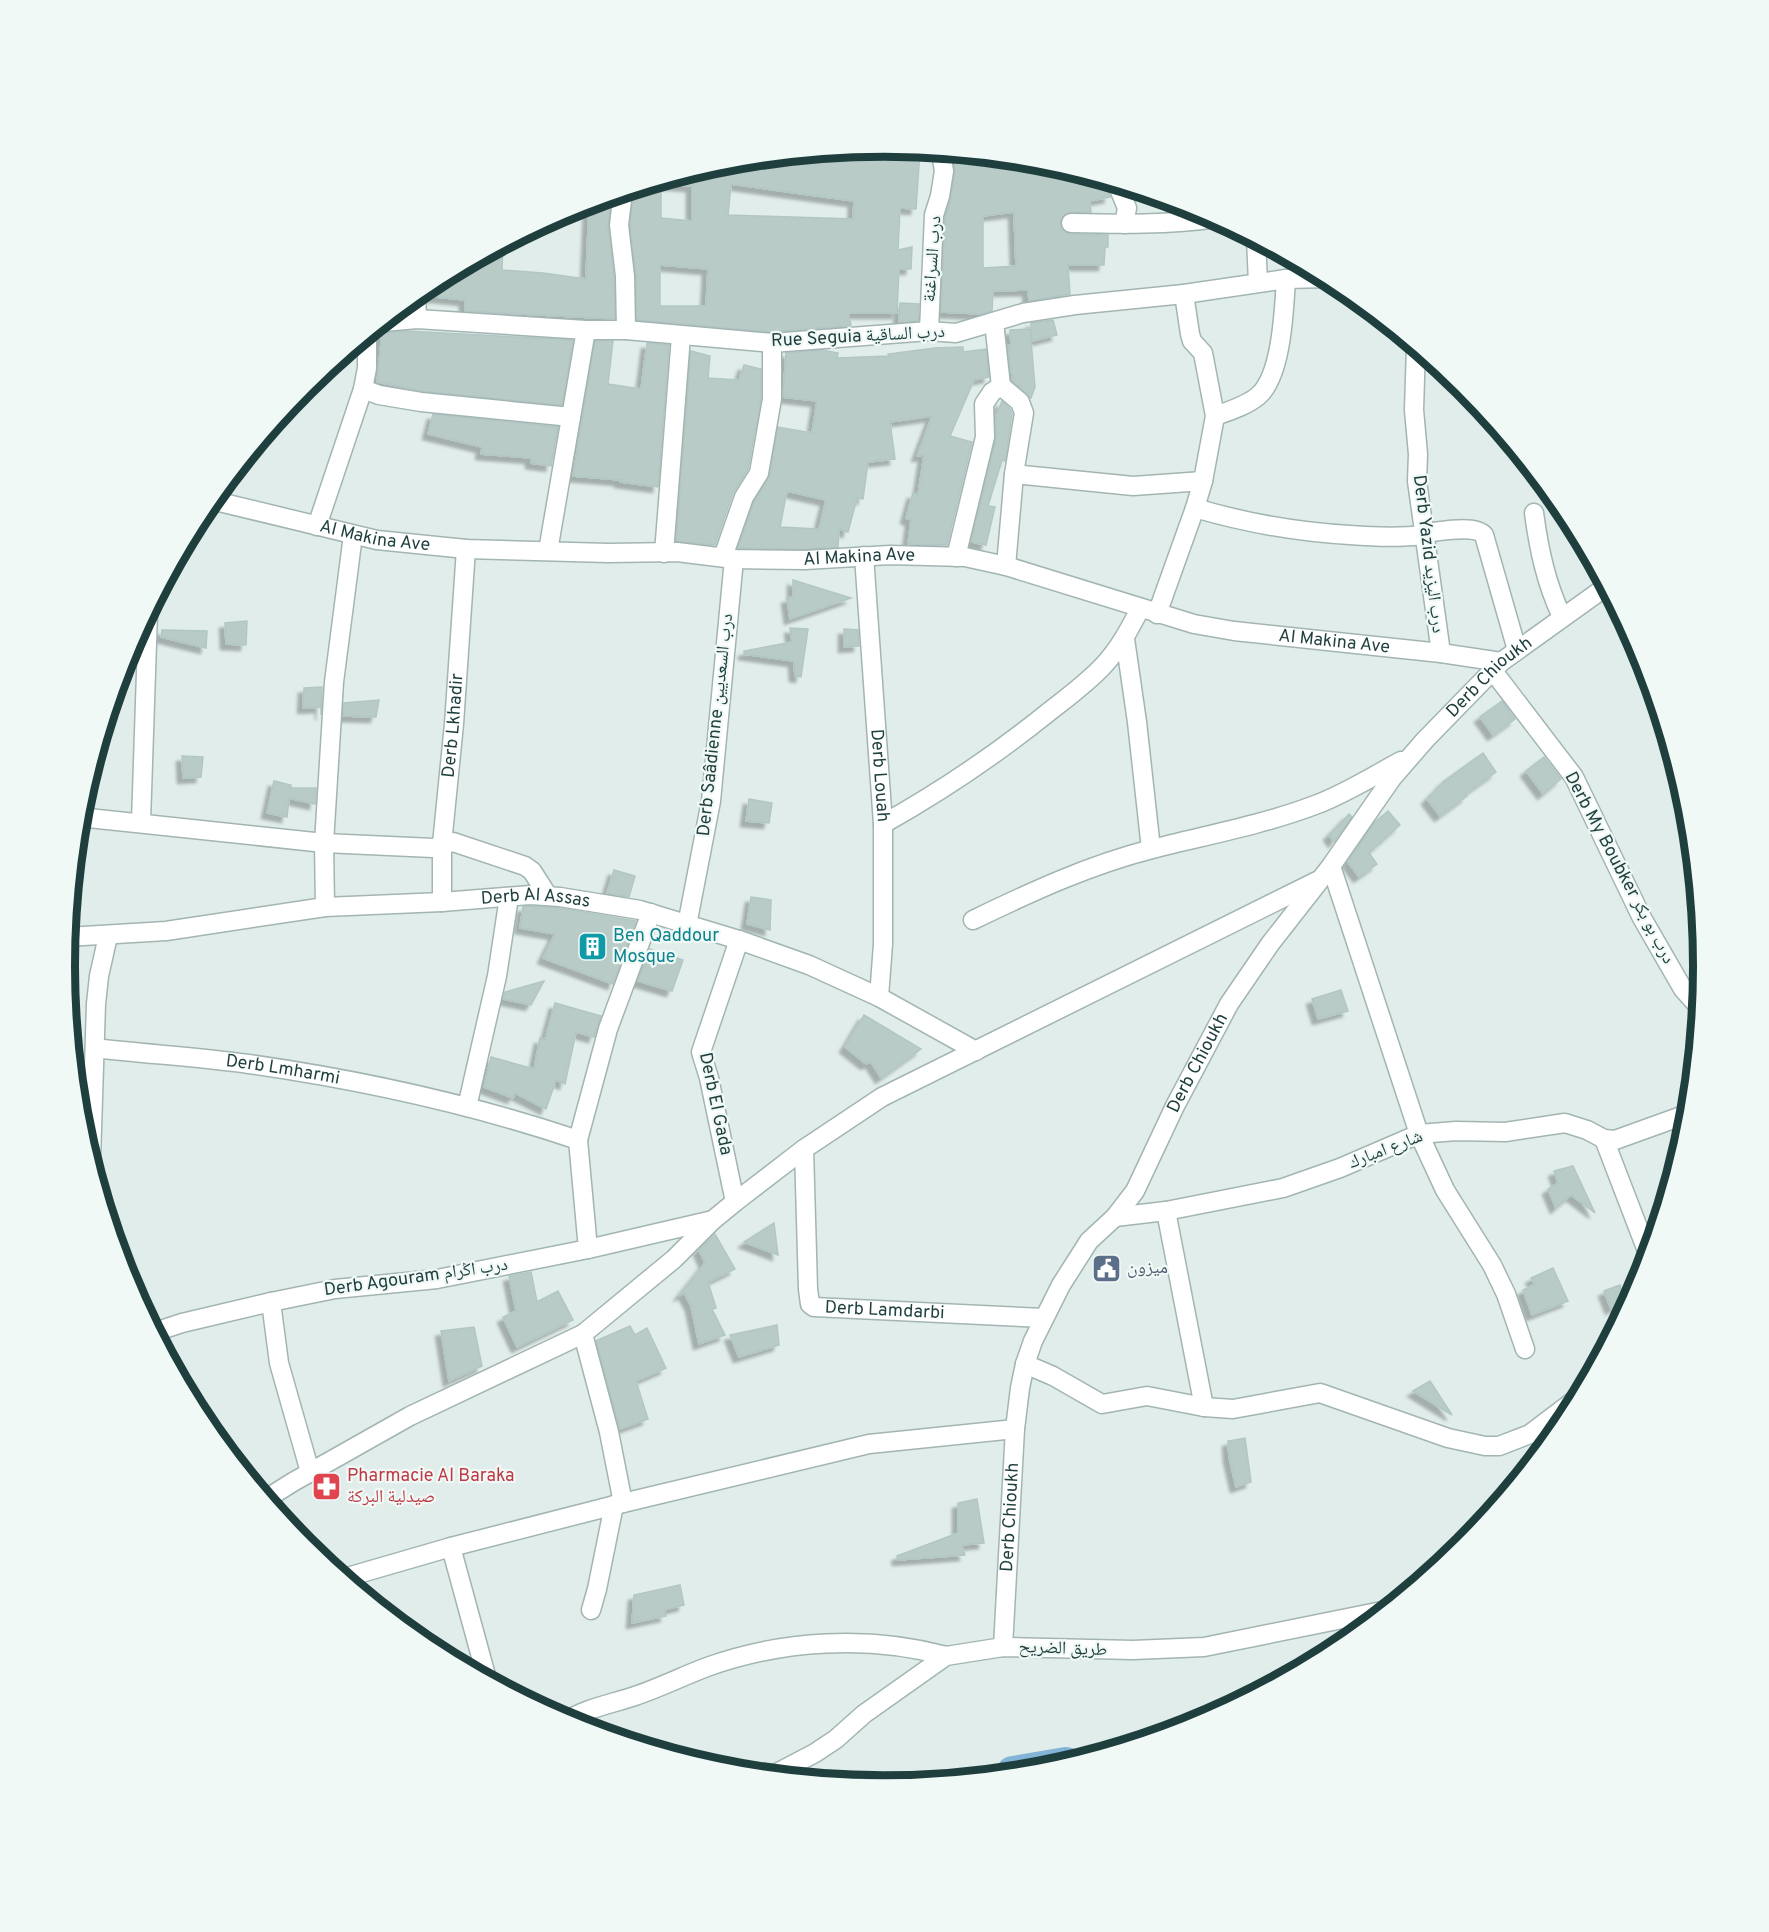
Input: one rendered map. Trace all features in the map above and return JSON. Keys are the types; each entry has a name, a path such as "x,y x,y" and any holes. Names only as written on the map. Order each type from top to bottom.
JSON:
{"street":[{"name":"درب السراغنة","path":"929,331 934,214 944,171 942,158"},
{"path":"1120,192 1127,208 1124,224"},
{"path":"622,200 619,225 625,276 626,330"},
{"path":"1071,223 1124,224 1200,221"},
{"path":"1256,247 1258,282"},
{"name":"Rue Seguia درب الساقية","path":"396,321 417,320 586,330 626,330 772,343 929,331 956,333 1023,314 1075,304 1184,294 1258,282 1311,278"},
{"path":"1215,416 1248,404 1264,390 1280,346 1286,279"},
{"path":"883,824 923,802 1023,733 1102,667 1148,612 1195,508 1203,481 1215,416 1203,353 1192,341 1190,334 1184,294"},
{"path":"416,306 417,320"},
{"path":"994,322 1001,386 1020,402 1024,413 1014,474 1006,566"},
{"path":"548,551 586,330"},
{"path":"664,553 681,336"},
{"name":"Derb Saâdienne درب السعديين","path":"687,925 711,801 729,558 744,497 759,473 772,399 772,343"},
{"path":"316,526 363,389 367,368 367,344"},
{"name":"Derb Yazid درب اليزيد","path":"1416,355 1414,410 1418,454 1417,481 1441,653"},
{"path":"956,557 985,437 984,404 992,392 1001,386"},
{"path":"363,389 421,402 571,417"},
{"path":"1014,474 1132,486 1203,481"},
{"name":"Al Makina Ave","path":"221,502 377,540 466,549 694,553 729,558 805,560 864,556 965,557 1006,566 1148,612 1194,624 1234,631 1441,653 1497,667"},
{"path":"1195,508 1253,523 1293,530 1384,538 1463,529 1476,530 1484,535 1517,650"},
{"path":"1534,513 1541,558 1550,590 1562,617"},
{"path":"325,907 324,843 334,682 353,535"},
{"name":"Derb Lkhadir","path":"442,902 442,844 454,724 466,549"},
{"name":"Derb Louah","path":"864,556 883,824 883,944 879,997"},
{"name":"Derb Chioukh","path":"1003,1647 1015,1429 1025,1364 1061,1285 1089,1240 1115,1217 1135,1191 1175,1106 1229,1004 1270,944 1326,872 1392,778 1408,758 1497,667 1601,589"},
{"path":"141,822 147,633"},
{"path":"1125,639 1151,849"},
{"path":"137,657 146,659"},
{"name":"Derb My Boubker درب بو بكر","path":"1497,667 1574,777 1642,918 1683,989 1693,1000"},
{"path":"973,920 1073,875 1151,849 1224,833 1317,804 1408,758"},
{"path":"89,818 324,843 433,848 453,842 525,866 532,871 548,897"},
{"path":"272,1495 410,1416 583,1334 674,1259 713,1220 735,1202 804,1149 882,1097 1326,872 1419,1134 1445,1190 1506,1294 1525,1348"},
{"path":"467,1107 497,976 509,897"},
{"name":"Derb Al Assas","path":"76,937 166,932 325,907 509,897 560,897 651,913 739,940 809,965 879,997 976,1051"},
{"path":"588,1249 578,1140 608,1029 651,913"},
{"path":"92,1129 98,991 108,936"},
{"name":"Derb El Gada","path":"735,1202 709,1078 701,1052 739,940"},
{"name":"Derb Lmharmi","path":"95,1048 219,1060 388,1087 530,1124 578,1140"},
{"path":"1644,1244 1604,1139 1621,1138 1679,1117"},
{"name":"شارع امبارك","path":"1115,1217 1166,1211 1283,1188 1340,1168 1419,1134 1456,1131 1505,1132 1565,1123 1587,1130 1604,1139"},
{"name":"Derb Lamdarbi","path":"804,1149 808,1289 810,1304 814,1307 1044,1318"},
{"path":"1166,1211 1204,1407"},
{"name":"Derb Agouram درب اڭرام","path":"161,1330 271,1302 335,1289 437,1279 588,1249 713,1220"},
{"path":"271,1302 279,1363 310,1472"},
{"path":"583,1334 609,1432 618,1504 591,1610"},
{"path":"1025,1364 1053,1376 1102,1404 1147,1396 1204,1407 1233,1409 1320,1393 1448,1438 1485,1446 1499,1446 1530,1434 1561,1411"},
{"path":"352,1576 451,1547 618,1504 869,1444 1015,1429"},
{"path":"451,1547 484,1669"},
{"name":"طريق الضريح","path":"784,1769 836,1739 864,1714 946,1656 1003,1647 1133,1650 1204,1647 1369,1614"},
{"path":"576,1714 635,1696 708,1667 762,1651 820,1644 898,1645 946,1656"}],"building":[{"path":"920,157 916,209 900,208 898,250 912,247 911,269 899,269 897,313 848,313 851,325 772,332 637,320 636,275 630,225 633,196 661,188 661,218 692,221 692,186 672,185 675,184 779,163 832,158","holes":["731,184 854,201 853,219 728,215","660,265 708,269 706,306 660,306"]},
{"path":"953,160 1039,172 1039,174 1054,175 1106,188 1110,197 1090,201 1091,212 1066,213 1060,222 1061,229 1070,234 1108,235 1104,265 1068,265 1070,294 1029,301 1028,290 993,291 992,311 982,314 941,312 945,217 955,172","holes":["1014,212 1016,266 983,268 983,216"]},
{"path":"610,204 608,226 614,277 615,319 465,311 465,300 430,296 503,253 502,270 586,279 589,213"},
{"path":"900,303 919,304 918,321 899,322"},
{"path":"1053,320 1057,335 1032,341 1031,323"},
{"path":"1030,329 1035,387 1031,398 1012,380 1008,345 1011,345 1010,330"},
{"path":"407,331 573,340 562,405 422,391 377,382 382,333"},
{"path":"595,341 613,341 608,384 641,389 647,343 669,345 658,487 620,482 621,480 573,476"},
{"path":"963,347 963,352 986,349 989,377 974,380 950,436 972,442 947,545 908,544 911,520 906,518 913,493 918,495 924,455 917,456 932,416 890,422 895,459 868,462 863,499 857,498 848,532 839,529 838,547 738,548 754,502 770,475 778,427 812,433 817,401 783,397 786,353 822,350 838,353 837,358 889,356 888,354","holes":["787,491 826,500 819,529 780,527"]},
{"path":"691,351 710,356 708,378 739,380 744,365 761,369 761,398 748,469 733,493 715,545 676,541"},
{"path":"1002,401 1012,414 1005,461 1002,460 988,506 995,507 986,545 971,542 996,440 996,416"},
{"path":"433,414 558,427 551,466 531,463 531,458 481,454 482,447 428,434"},
{"path":"793,580 851,598 790,619 787,598 793,597"},
{"path":"247,621 246,645 226,644 225,623"},
{"path":"790,628 808,629 801,677 795,676 794,661 744,654 744,651 792,642"},
{"path":"844,629 858,630 859,646 844,647"},
{"path":"162,630 207,631 206,648 161,637"},
{"path":"322,687 321,715 321,707 303,708 304,688"},
{"path":"379,700 376,717 343,716 344,703"},
{"path":"1502,701 1515,719 1493,735 1480,717"},
{"path":"1483,753 1496,772 1465,794 1467,796 1440,816 1427,799 1444,781"},
{"path":"182,756 203,757 201,777 183,778"},
{"path":"1544,757 1561,779 1543,794 1526,771"},
{"path":"274,781 291,785 291,788 316,788 315,804 289,798 287,817 267,813"},
{"path":"749,799 772,803 769,823 746,821"},
{"path":"1388,811 1400,825 1369,853 1377,864 1359,877 1348,862 1374,823"},
{"path":"1349,814 1352,817 1334,842 1329,835"},
{"path":"614,870 635,876 629,897 607,893"},
{"path":"751,897 771,900 770,930 747,924"},
{"name":"Ben Qaddour Mosque","path":"523,907 559,908 636,921 613,984 543,958 555,934 520,928"},
{"path":"650,949 683,960 672,991 638,981"},
{"path":"544,981 531,1005 503,999 505,992"},
{"path":"1341,990 1348,1011 1318,1019 1312,999"},
{"path":"555,1003 601,1016 594,1037 576,1032 565,1084 556,1080 546,1109 515,1093 513,1098 484,1087 491,1057 534,1069 540,1038 545,1040"},
{"path":"864,1015 921,1049 881,1078 871,1062 866,1064 845,1047"},
{"path":"1573,1166 1595,1213 1571,1195 1556,1208 1548,1189 1558,1183 1554,1171"},
{"path":"774,1223 778,1255 744,1242"},
{"path":"715,1234 735,1269 708,1282 716,1308 712,1309 725,1335 699,1344 691,1306 684,1293 679,1296 705,1263 699,1250"},
{"path":"1553,1268 1568,1301 1532,1315 1523,1290 1535,1284 1531,1278"},
{"path":"531,1272 537,1302 558,1291 573,1320 517,1347 503,1317 516,1311 509,1276"},
{"path":"1620,1285 1623,1297 1620,1303 1611,1309 1604,1291"},
{"path":"777,1325 779,1345 739,1357 730,1335"},
{"path":"630,1326 635,1335 647,1328 666,1368 636,1381 648,1419 620,1429 596,1341"},
{"path":"474,1327 482,1366 449,1381 441,1331"},
{"path":"1430,1381 1452,1415 1413,1391"},
{"path":"1245,1438 1251,1482 1236,1487 1228,1441"},
{"path":"977,1499 984,1543 962,1545 965,1555 898,1560 897,1556 958,1533 958,1503"},
{"path":"680,1585 684,1605 664,1610 666,1616 632,1623 634,1595"}],"place":[{"name":"Ben Qaddour Mosque","path":"592,946"},
{"name":"ميزون","path":"1106,1268"},
{"name":"Pharmacie Al Baraka صيدلية البركة","path":"326,1486"}]}
